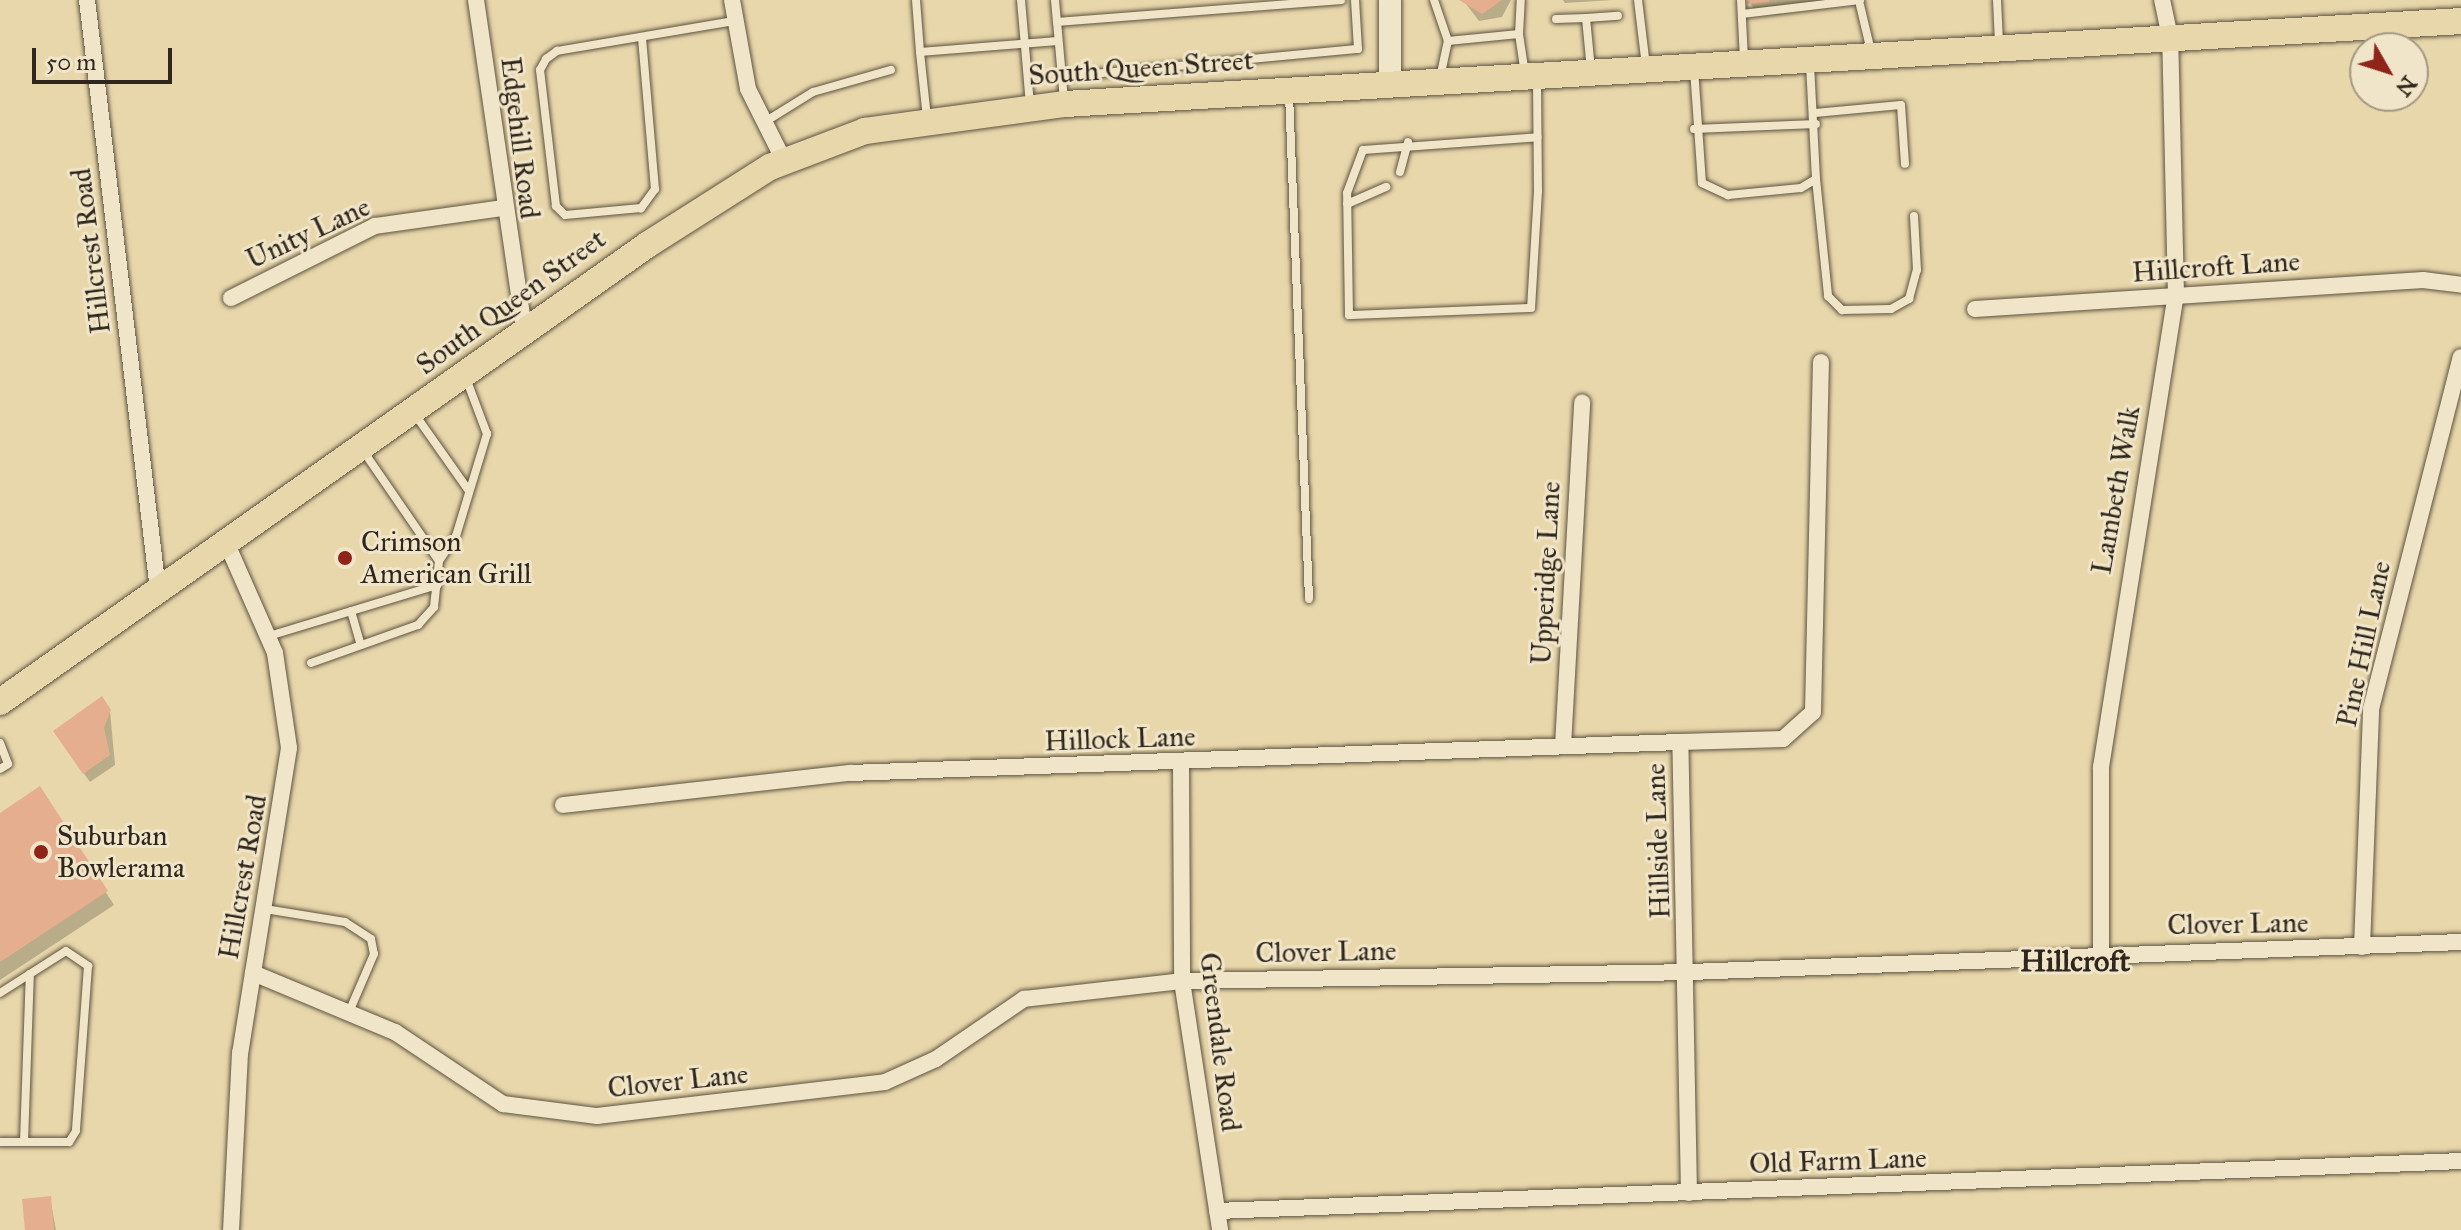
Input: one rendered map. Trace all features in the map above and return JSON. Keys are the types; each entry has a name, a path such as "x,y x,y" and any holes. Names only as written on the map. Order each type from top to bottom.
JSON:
{"main road":[{"name":"South Queen Street","path":"0,702 362,449 524,329 784,161 865,131 927,119 1065,104 1440,79 2461,21"}],"street":[{"name":"Hillcrest Road","path":"87,0 158,590"},
{"name":"Edgehill Road","path":"476,0 503,208 524,329"},
{"path":"732,0 734,21 763,124 784,161"},
{"path":"1390,0 1390,82"},
{"name":"Lambeth Walk","path":"2101,953 2101,767 2176,295 2170,37 2162,0"},
{"name":"Unity Lane","path":"231,298 375,226 503,208"},
{"name":"Hillcroft Lane","path":"1975,309 2423,280 2461,285"},
{"name":"Pine Hill Lane","path":"2362,947 2371,709 2461,357"},
{"name":"Hillside Lane","path":"1689,1193 1690,972 1680,742 1783,739 1813,712 1821,362"},
{"name":"Upperidge Lane","path":"1563,746 1582,403"},
{"name":"Hillcrest Road","path":"227,544 269,636 289,748 253,973 231,1230"},
{"name":"Hillock Lane","path":"563,805 850,773 1181,764 1680,742"},
{"name":"Greendale Road","path":"1181,764 1182,981 1220,1230"},
{"name":"Clover Lane","path":"253,973 395,1032 503,1104 597,1116 885,1082 936,1059 1024,999 1182,981 1690,972 2101,953 2461,942"},
{"name":"Old Farm Lane","path":"1217,1211 2461,1161"}],"lane":[{"path":"916,0 927,119"},
{"path":"1021,0 1030,107"},
{"path":"1055,0 1065,104"},
{"path":"1057,22 1341,0"},
{"path":"1061,77 1358,49 1355,0"},
{"path":"1434,0 1448,41 1440,79"},
{"path":"1521,0 1519,34 1531,74 1538,137 1531,308 1349,315 1347,204 1363,150 1408,142 1538,137"},
{"path":"1638,0 1646,67"},
{"path":"1741,0 1744,62"},
{"path":"1997,0 1999,47"},
{"path":"1742,14 1860,2 1872,54"},
{"path":"1556,19 1618,16"},
{"path":"1586,18 1591,71"},
{"path":"642,38 655,189 641,208 565,215 556,206 540,70 557,51 734,21"},
{"path":"1448,41 1519,34"},
{"path":"920,52 1058,41"},
{"path":"1810,58 1816,124 1816,179 1828,296 1842,310 1891,309 1909,299 1917,270 1914,216"},
{"path":"1694,65 1694,129 1702,183 1728,195 1801,188 1816,179"},
{"path":"763,124 813,92 891,70"},
{"path":"1289,90 1309,599"},
{"path":"1815,113 1901,105 1905,164"},
{"path":"1694,129 1816,124"},
{"path":"1400,172 1408,142"},
{"path":"1347,204 1386,187"},
{"path":"311,663 418,625 434,607 439,561 456,536 488,421 464,373"},
{"path":"413,412 469,491"},
{"path":"362,449 439,561"},
{"path":"269,636 437,585"},
{"path":"351,611 361,645"},
{"path":"0,743 8,764 0,769"},
{"path":"265,909 345,922 371,939 374,954 349,1013"},
{"path":"0,993 66,951 88,966 76,1131 69,1142 0,1142"},
{"path":"24,1142 30,974"}],"building":[{"path":"1459,0 1502,0 1482,14"},
{"path":"1747,0 1769,0 1769,2 1747,4"},
{"path":"102,696 111,710 104,728 110,755 83,774 53,731"},
{"name":"Suburban Bowlerama","path":"40,786 108,891 0,962 0,813"},
{"path":"51,1196 54,1230 25,1230 22,1199"}],"place":[{"name":"Crimson American Grill","path":"345,558"},
{"name":"Suburban Bowlerama","path":"41,852"}],"district":[{"name":"Hillcroft","path":"2075,961"}]}
